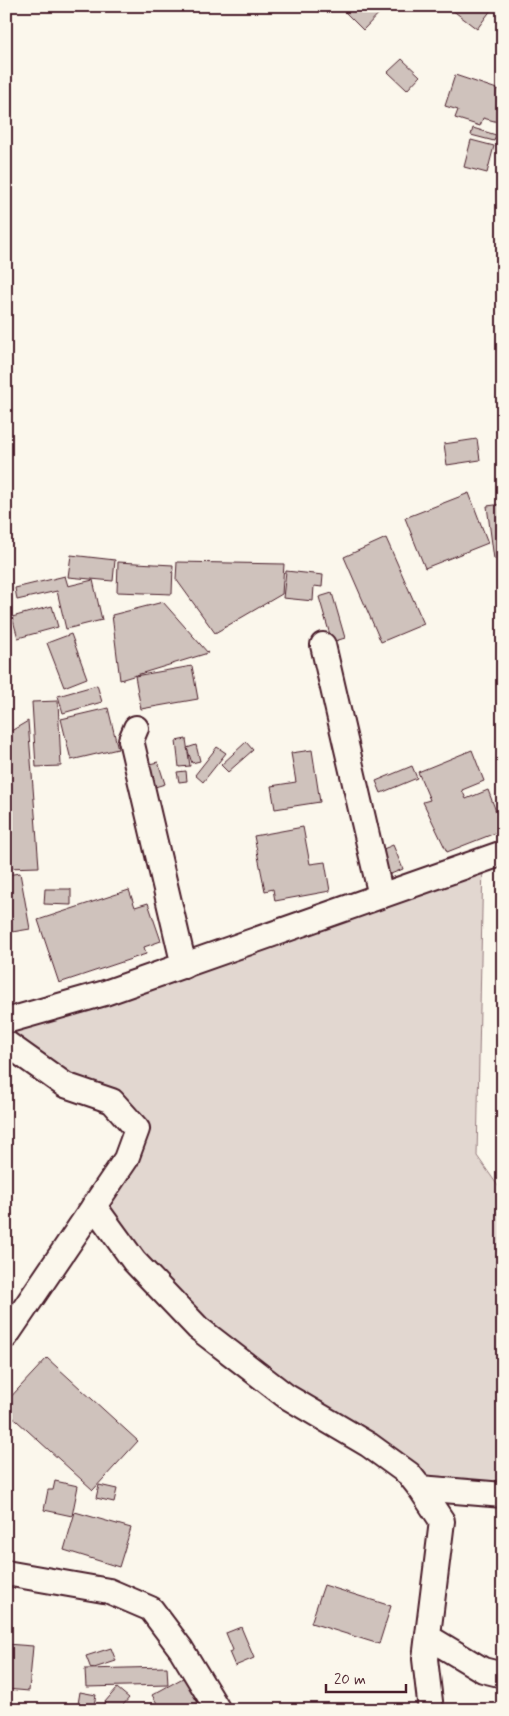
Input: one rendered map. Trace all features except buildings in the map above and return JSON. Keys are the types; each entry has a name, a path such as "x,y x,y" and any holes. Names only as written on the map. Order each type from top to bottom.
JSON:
{"street":[{"path":"323,645 381,896"},
{"path":"136,728 131,740 184,966"},
{"path":"6,1021 105,993 503,853"},
{"path":"6,1043 65,1084 112,1102 137,1129 126,1159 6,1336"},
{"path":"94,1206 134,1261 198,1328 286,1396 368,1445 409,1474 420,1488 442,1522 424,1659 431,1710"},
{"path":"420,1488 503,1495"},
{"path":"6,1573 109,1591 151,1610 181,1649 218,1710"},
{"path":"428,1637 483,1670 503,1675"}],"shaded area":[{"path":"483,861 477,1156 503,1193 503,1495 420,1488 198,1328 94,1206 137,1129 6,1043 6,1021"}]}
